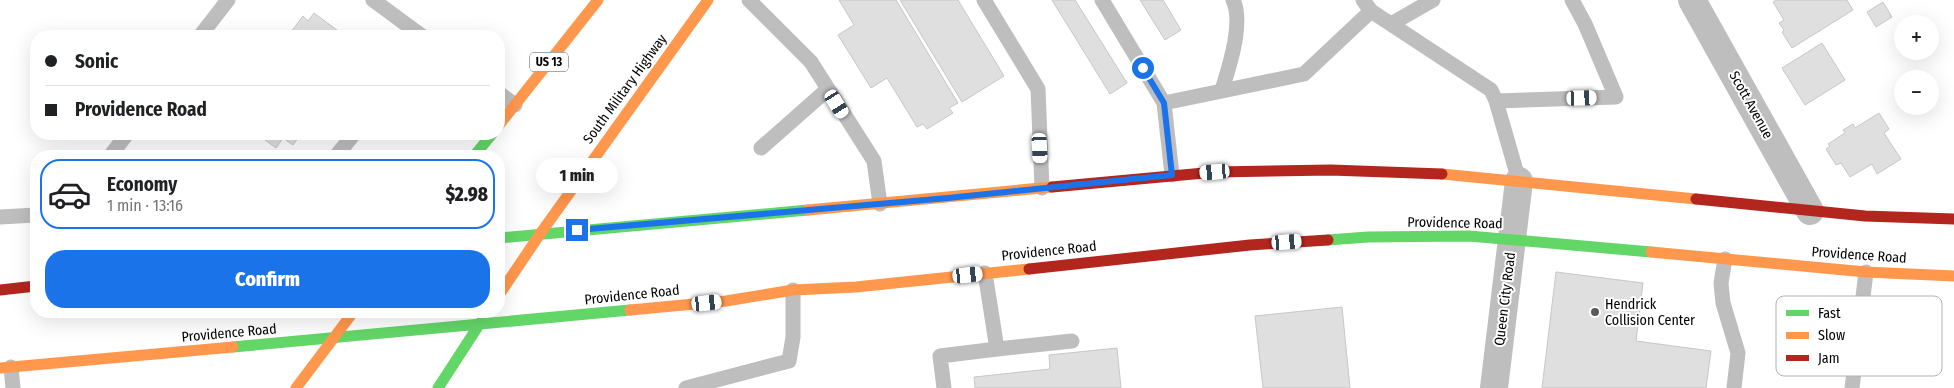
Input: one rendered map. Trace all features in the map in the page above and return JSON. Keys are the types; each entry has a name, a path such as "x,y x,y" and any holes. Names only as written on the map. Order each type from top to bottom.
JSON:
{"main road":[{"name":"US 13","path":"505,117 598,0"},
{"name":"South Military Highway","path":"505,286 540,234 708,0"},
{"path":"479,150 487,140"},
{"path":"505,237 880,204 1172,175 1215,172 1330,170 1445,174 1865,216 1954,219"},
{"name":"Providence Road","path":"5,367 479,326 726,301 793,290 856,287 1241,246 1368,237 1469,236 1866,272 1954,276"},
{"path":"0,290 30,287"},
{"path":"296,388 349,318"},
{"path":"438,388 484,318"}],"street":[{"name":"Scott Avenue","path":"1692,0 1810,211"},
{"name":"Queen City Road","path":"1494,388 1519,181"}],"lane":[{"path":"205,30 228,0"},
{"path":"373,0 414,30"},
{"path":"749,0 811,62 874,162 880,204"},
{"path":"984,0 1038,89 1042,188"},
{"path":"1102,0 1164,103 1172,175"},
{"path":"1222,90 1234,50 1236,26 1233,0"},
{"path":"1390,24 1433,0"},
{"path":"1496,102 1616,96 1585,24 1572,0"},
{"path":"1164,103 1304,74 1367,6 1390,24 1491,90 1519,181"},
{"path":"761,148 828,89"},
{"path":"505,97 515,104"},
{"path":"115,150 122,140"},
{"path":"341,150 349,140"},
{"path":"0,217 30,215"},
{"path":"1725,259 1722,282 1723,302 1738,354 1734,388"},
{"path":"1863,296 1866,272"},
{"path":"985,273 997,349"},
{"path":"686,388 789,361 793,338 793,290"},
{"path":"944,388 940,356 1072,341"},
{"path":"5,367 13,388"}],"building":[{"path":"839,0 896,0 958,103 949,108 953,113 927,129 923,124 917,127 887,78 871,88 838,35 854,25"},
{"path":"900,0 958,0 1004,76 962,102"},
{"path":"1052,0 1075,0 1127,83 1110,94"},
{"path":"1140,0 1163,0 1181,30 1165,40"},
{"path":"1776,0 1847,0 1853,10 1792,48 1779,23 1784,20 1773,2"},
{"path":"1883,2 1892,17 1876,27 1867,12"},
{"path":"314,13 337,30 292,30 303,16 308,21"},
{"path":"1822,43 1845,80 1805,105 1782,68"},
{"path":"1879,113 1889,129 1884,133 1901,159 1877,174 1872,164 1850,177 1841,163 1836,165 1826,149 1830,146 1828,144 1845,133 1843,130 1853,124 1855,128"},
{"path":"265,140 282,140 276,148"},
{"path":"286,140 297,140 293,145"},
{"name":"Hendrick Collision Center","path":"1556,272 1643,283 1636,341 1711,351 1706,388 1542,388"},
{"path":"1342,307 1350,388 1263,388 1255,316"},
{"path":"1117,348 1121,388 975,388 974,377 1050,369 1049,355"}],"traffic: fast":[{"path":"479,150 487,140"},
{"path":"505,237 808,210"},
{"path":"1328,240 1368,237 1469,236 1651,252"},
{"path":"233,347 630,310"},
{"path":"438,388 483,318"}],"traffic: slow":[{"path":"505,117 598,0"},
{"path":"505,286 540,234 708,0"},
{"path":"1442,174 1696,199"},
{"path":"808,210 1052,187"},
{"path":"1651,252 1866,272 1954,276"},
{"path":"630,310 726,301 793,290 856,287 1029,269"},
{"path":"296,388 349,318"},
{"path":"0,368 233,347"}],"traffic: jam":[{"path":"1052,187 1215,172 1331,170 1442,174"},
{"path":"1696,199 1865,216 1954,219"},
{"path":"1029,269 1250,245 1328,240"},
{"path":"0,290 30,287"}],"place":[{"name":"Hendrick Collision Center","path":"1595,312"}],"route":[{"path":"577,230 948,198 1172,175 1164,103 1143,68"}]}
